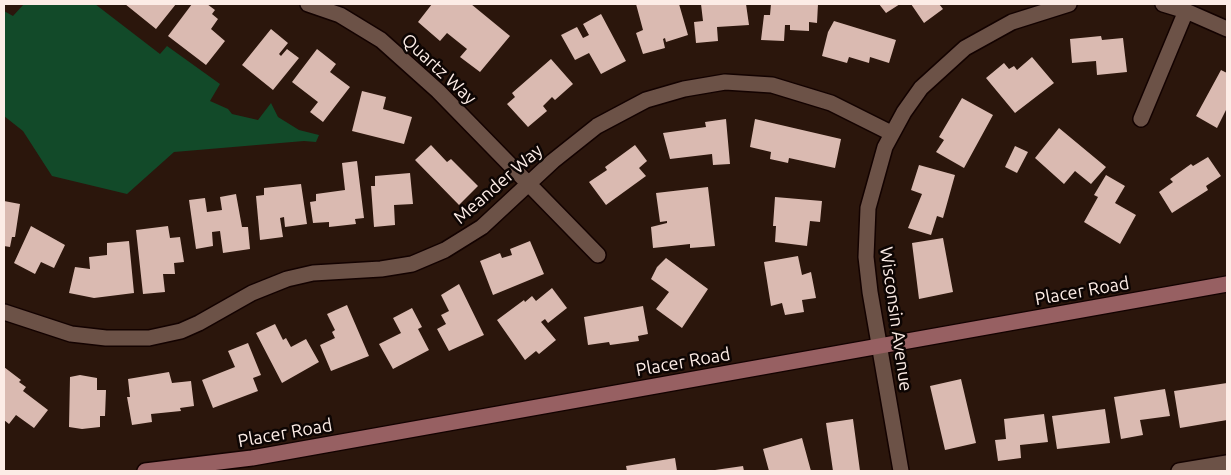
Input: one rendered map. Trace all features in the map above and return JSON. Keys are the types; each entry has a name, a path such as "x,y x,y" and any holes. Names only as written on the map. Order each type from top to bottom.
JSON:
{"main road":[{"name":"Placer Road","path":"145,471 252,458 1227,284"}],"street":[{"name":"Quartz Way","path":"308,4 340,15 381,40 438,91 598,255"},
{"name":"Wisconsin Avenue","path":"901,471 866,268 865,233 870,194 877,170 892,133 921,88 965,48 1012,22 1069,4"},
{"path":"1163,4 1186,11 1227,29"},
{"path":"1142,119 1186,11"},
{"name":"Meander Way","path":"4,312 71,334 122,339 160,336 199,323 252,293 287,279 313,273 397,267 433,255 463,240 482,227 574,143 613,116 646,100 705,85 739,82 772,84 792,89 831,103 892,133"},
{"path":"1179,471 1227,463"}],"green space":[{"path":"24,4 95,4 160,54 167,46 220,84 210,101 228,109 232,114 258,120 271,103 278,117 299,130 319,135 316,142 304,141 174,152 127,194 52,176 23,131 4,116 4,11 13,16"}],"building":[{"path":"125,4 176,4 156,29"},
{"path":"192,4 207,4 215,10 212,14 218,19 211,29 225,41 206,65 168,36"},
{"path":"432,4 471,4 510,36 480,72 460,57 467,49 447,33 440,41 418,22"},
{"path":"636,4 679,4 688,35 666,42 665,38 663,39 665,48 643,54 636,33 643,30"},
{"path":"701,4 746,4 749,25 717,27 718,41 696,43 694,22 703,21"},
{"path":"771,4 818,4 817,23 809,22 809,31 790,30 790,25 785,25 784,41 761,40 764,15 770,15"},
{"path":"879,4 900,4 886,13"},
{"path":"911,4 939,4 943,9 924,23"},
{"path":"601,14 626,61 601,74 589,53 575,60 561,35 577,27 583,38 589,35 583,24"},
{"path":"834,21 896,40 889,63 870,57 869,63 849,57 847,63 822,56 828,32"},
{"path":"271,29 288,43 279,54 281,56 287,49 299,58 273,90 242,65"},
{"path":"1101,36 1102,40 1123,38 1127,72 1097,75 1096,61 1072,63 1070,39"},
{"path":"317,49 336,64 330,72 350,87 323,122 310,112 318,102 292,82"},
{"path":"1032,57 1054,83 1015,113 986,78 1004,63 1009,69 1014,66 1017,70"},
{"path":"551,59 573,84 555,100 552,97 543,106 547,111 528,127 507,104 515,97 512,93"},
{"path":"1221,70 1227,73 1227,108 1217,128 1196,116"},
{"path":"362,91 386,97 383,109 412,117 404,144 352,131"},
{"path":"962,98 993,115 964,168 936,152 944,140 939,137"},
{"path":"726,119 730,164 713,165 712,154 670,159 663,133 706,127 705,122"},
{"path":"755,119 841,139 835,168 789,158 788,163 770,159 771,152 750,147"},
{"path":"1059,128 1106,167 1091,184 1075,171 1064,184 1035,158"},
{"path":"431,145 447,162 451,159 478,186 459,205 415,160"},
{"path":"635,145 647,161 639,168 646,176 606,205 589,182 607,170 605,167"},
{"path":"1015,146 1028,152 1017,173 1005,167"},
{"path":"1208,157 1221,176 1206,186 1208,190 1172,213 1159,192 1173,182 1170,179 1191,164 1193,166"},
{"path":"357,161 364,218 355,219 356,224 329,227 329,222 313,223 310,202 316,201 316,194 345,190 342,163"},
{"path":"919,165 955,175 943,218 937,216 931,235 908,228 922,194 911,190"},
{"path":"410,173 413,204 394,205 395,225 374,227 371,186 375,186 375,176"},
{"path":"1106,175 1125,186 1115,203 1136,215 1120,244 1084,222 1098,197 1094,195"},
{"path":"301,184 307,224 285,227 284,217 280,218 283,237 260,240 256,196 264,195 264,188"},
{"path":"708,187 715,246 690,248 690,244 653,248 651,227 667,223 667,221 660,222 656,193"},
{"path":"236,194 242,227 248,227 250,249 223,253 220,231 212,232 213,246 196,249 189,200 205,198 207,212 222,210 220,197"},
{"path":"775,197 822,201 820,222 810,221 807,246 775,242 776,226 773,226"},
{"path":"4,201 20,204 15,237 12,237 10,247 4,246"},
{"path":"31,226 65,245 54,268 41,262 35,274 14,263"},
{"path":"168,226 170,238 180,237 184,262 174,263 175,274 163,274 165,292 143,294 136,230"},
{"path":"943,238 953,292 919,299 912,243"},
{"path":"129,241 134,293 94,298 69,293 75,267 90,269 89,257 107,255 107,243"},
{"path":"530,241 544,274 493,295 480,261 500,253 502,258 512,255 510,249"},
{"path":"798,256 802,275 811,272 816,298 802,300 804,312 785,315 782,303 771,306 764,262"},
{"path":"666,258 708,289 682,328 656,309 669,292 651,279 657,267"},
{"path":"459,284 484,335 449,351 437,329 446,324 441,315 449,311 441,295"},
{"path":"552,288 567,308 548,323 545,319 541,322 556,340 539,354 536,351 525,360 497,320 524,300 525,302 532,296 536,301"},
{"path":"347,305 369,356 331,371 320,345 335,338 332,332 335,330 327,314"},
{"path":"643,306 648,334 638,336 639,341 610,345 609,342 588,345 584,317"},
{"path":"412,308 422,327 418,329 429,350 393,369 379,344 401,333 393,318"},
{"path":"275,324 283,340 286,338 291,347 306,339 319,362 282,383 256,333"},
{"path":"248,343 261,375 253,378 258,391 213,408 202,380 235,367 228,351"},
{"path":"4,367 21,380 19,382 26,387 23,391 48,410 34,428 16,415 9,424 4,420"},
{"path":"169,372 172,383 191,381 194,406 180,408 181,411 151,414 152,422 132,425 127,397 130,397 128,379"},
{"path":"80,375 97,378 97,390 106,390 105,416 100,416 100,427 82,429 69,427 70,377"},
{"path":"961,379 976,443 945,450 930,386"},
{"path":"1227,383 1227,420 1180,428 1174,391"},
{"path":"1165,389 1170,416 1140,420 1143,435 1121,439 1114,397"},
{"path":"1105,409 1110,443 1057,449 1052,416"},
{"path":"1044,414 1048,442 1020,445 1021,458 998,461 995,440 1006,439 1004,419"},
{"path":"853,419 860,471 833,471 826,423"},
{"path":"802,438 811,471 769,471 763,449"},
{"path":"675,458 677,471 627,471 626,466"},
{"path":"743,466 744,471 715,471 715,470"}]}
